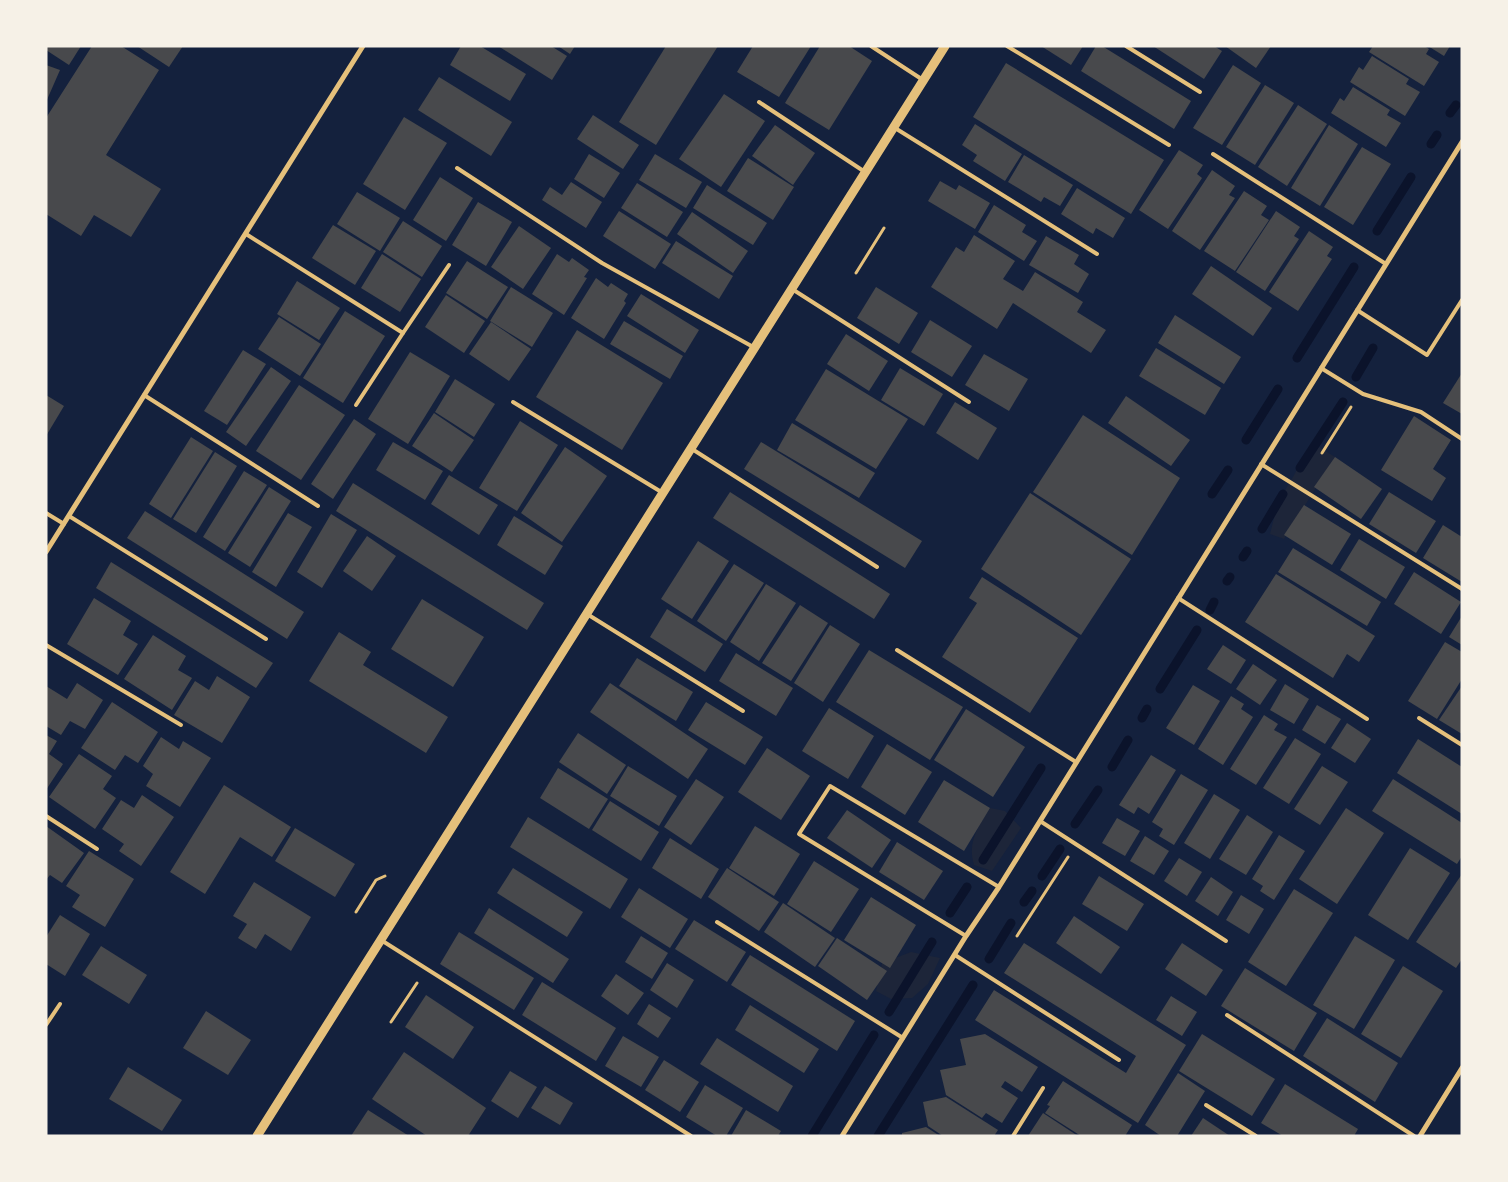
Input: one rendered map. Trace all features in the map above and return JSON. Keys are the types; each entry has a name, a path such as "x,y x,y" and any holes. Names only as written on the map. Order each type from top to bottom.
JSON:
{"street":[{"path":"46,552 363,46"},
{"path":"257,1136 945,46"},
{"path":"842,1136 1462,142"},
{"path":"1420,1136 1462,1068"}],"lane":[{"path":"871,46 923,80"},
{"path":"1007,46 1170,145"},
{"path":"1126,46 1200,92"},
{"path":"759,102 865,172"},
{"path":"893,127 1097,254"},
{"path":"1213,154 1386,264"},
{"path":"457,168 602,263 755,348"},
{"path":"246,234 403,333"},
{"path":"356,405 449,265"},
{"path":"792,289 969,402"},
{"path":"1356,310 1428,356 1462,300"},
{"path":"1321,368 1360,392 1421,412 1462,439"},
{"path":"144,395 318,506"},
{"path":"514,402 664,493"},
{"path":"692,449 877,567"},
{"path":"1261,464 1462,588"},
{"path":"46,513 64,524"},
{"path":"69,516 266,639"},
{"path":"1178,598 1367,719"},
{"path":"587,614 743,712"},
{"path":"46,645 181,725"},
{"path":"897,650 1076,762"},
{"path":"1419,718 1462,745"},
{"path":"966,936 799,834 830,786 998,887"},
{"path":"46,816 97,849"},
{"path":"1040,821 1226,941"},
{"path":"717,922 903,1038"},
{"path":"381,940 691,1136"},
{"path":"955,955 1119,1060"},
{"path":"46,1025 60,1004"},
{"path":"1228,1015 1414,1136"},
{"path":"1013,1136 1043,1088"},
{"path":"1206,1104 1256,1136"}],"path":[{"path":"856,273 884,228"},
{"path":"1322,453 1360,392"},
{"path":"1018,936 1076,845"},
{"path":"356,912 376,880 385,876"},
{"path":"391,1022 419,980"}],"shaded area":[{"path":"1319,447 1335,457 1284,539 1270,534 1278,502 1302,460"},
{"path":"990,808 1005,811 1021,828 992,871 974,865 972,857 975,835"},
{"path":"911,952 940,958 928,984 912,998 891,999 876,991 882,963"}],"building":[{"path":"46,46 81,46 69,65 46,50"},
{"path":"92,46 121,46 159,70 106,155 161,189 131,237 94,215 81,236 46,214 46,118"},
{"path":"137,46 183,46 169,67"},
{"path":"461,46 480,46 526,74 510,101 450,65"},
{"path":"498,46 551,46 567,56 552,80"},
{"path":"558,46 575,46 570,54"},
{"path":"666,46 718,46 656,145 619,122"},
{"path":"753,46 811,46 779,97 737,72"},
{"path":"820,46 849,46 872,61 829,130 785,103"},
{"path":"1041,46 1083,46 1071,65"},
{"path":"1096,46 1102,46 1191,101 1174,129 1081,71"},
{"path":"1153,46 1214,46 1222,51 1204,79"},
{"path":"1225,46 1271,46 1256,68"},
{"path":"1373,46 1424,46 1429,49 1426,54 1439,62 1424,86 1369,52"},
{"path":"1428,46 1450,46 1444,56"},
{"path":"1372,56 1409,79 1406,84 1420,92 1405,116 1350,82 1359,67 1363,70"},
{"path":"1006,63 1164,160 1131,214 973,117"},
{"path":"46,65 60,70 46,102"},
{"path":"1233,65 1261,83 1222,145 1193,128"},
{"path":"439,77 512,122 491,156 418,110"},
{"path":"1265,85 1294,103 1255,165 1226,147"},
{"path":"1353,87 1390,110 1387,115 1401,123 1386,147 1331,113 1340,98 1344,101"},
{"path":"724,94 765,121 721,187 679,159"},
{"path":"1298,105 1327,124 1287,186 1258,167"},
{"path":"593,115 639,145 623,169 577,139"},
{"path":"404,117 447,143 405,210 363,184"},
{"path":"975,124 1022,154 1005,181 973,161 977,155 962,145"},
{"path":"775,125 815,153 793,185 752,156"},
{"path":"1329,125 1358,144 1320,206 1291,188"},
{"path":"1362,147 1391,164 1353,225 1324,207"},
{"path":"1179,150 1203,165 1197,174 1202,178 1168,229 1139,210"},
{"path":"589,154 620,173 604,198 574,179"},
{"path":"655,154 702,182 686,208 639,180"},
{"path":"1024,155 1073,185 1060,206 1044,197 1041,202 1008,182"},
{"path":"748,158 794,187 773,220 727,191"},
{"path":"1212,170 1235,186 1229,195 1235,198 1200,250 1172,231"},
{"path":"440,177 473,198 446,241 413,220"},
{"path":"940,181 956,190 959,185 990,203 975,229 928,201"},
{"path":"571,182 602,202 586,228 542,200 550,187 562,195"},
{"path":"637,183 683,212 667,237 621,208"},
{"path":"707,185 767,223 753,245 693,208"},
{"path":"1077,188 1125,218 1113,238 1096,228 1093,234 1061,214"},
{"path":"1244,191 1267,206 1261,215 1269,220 1235,271 1204,251"},
{"path":"357,192 400,218 380,251 337,224"},
{"path":"478,202 512,222 486,266 452,245"},
{"path":"994,205 1026,225 1022,232 1037,241 1024,261 978,232"},
{"path":"619,211 671,244 655,269 603,236"},
{"path":"1276,211 1300,227 1294,236 1299,239 1265,291 1236,272"},
{"path":"692,212 748,251 733,273 677,234"},
{"path":"403,221 442,246 422,277 383,252"},
{"path":"333,225 376,251 355,285 312,258"},
{"path":"519,226 551,248 523,289 491,267"},
{"path":"1309,231 1333,247 1327,256 1332,259 1298,311 1269,292"},
{"path":"974,235 1015,261 1003,279 1023,291 1035,272 1083,302 1077,312 1106,330 1091,353 1013,303 997,329 931,287 956,247 964,252"},
{"path":"1046,236 1079,255 1074,264 1089,274 1078,293 1029,265"},
{"path":"676,241 733,276 719,299 662,263"},
{"path":"382,254 421,279 400,312 361,288"},
{"path":"557,254 569,262 572,258 589,270 584,277 587,278 564,315 532,294"},
{"path":"467,261 508,287 487,319 446,293"},
{"path":"1211,266 1272,308 1253,336 1192,294"},
{"path":"596,278 608,287 611,283 628,294 624,301 626,303 604,339 571,318"},
{"path":"297,281 340,308 319,340 277,314"},
{"path":"511,287 553,313 532,347 490,321"},
{"path":"876,287 918,313 899,344 857,318"},
{"path":"641,294 699,330 685,353 627,316"},
{"path":"446,295 485,321 464,353 425,327"},
{"path":"345,311 385,336 343,403 303,378"},
{"path":"1175,315 1241,357 1224,384 1158,343"},
{"path":"279,317 321,344 300,376 258,349"},
{"path":"930,320 972,346 952,377 911,352"},
{"path":"624,321 683,356 670,379 610,344"},
{"path":"491,322 531,349 509,381 469,354"},
{"path":"577,330 663,383 622,450 536,397"},
{"path":"846,334 888,361 869,391 827,364"},
{"path":"1156,348 1221,388 1205,415 1139,376"},
{"path":"243,350 266,364 227,425 204,411"},
{"path":"410,352 450,376 408,444 368,419"},
{"path":"984,354 1028,379 1009,411 965,385"},
{"path":"271,367 291,381 246,446 226,432"},
{"path":"900,368 943,394 924,426 881,400"},
{"path":"826,369 908,419 876,469 795,420"},
{"path":"1462,373 1462,414 1443,403"},
{"path":"455,379 495,404 474,437 435,412"},
{"path":"299,385 345,415 301,480 256,451"},
{"path":"46,395 64,406 46,436"},
{"path":"1126,396 1190,440 1171,466 1108,423"},
{"path":"955,402 997,428 978,460 936,433"},
{"path":"434,413 474,440 452,472 412,446"},
{"path":"1083,415 1180,478 1132,555 1033,492"},
{"path":"1414,416 1451,440 1433,469 1446,478 1432,501 1381,470"},
{"path":"354,419 376,434 333,499 311,484"},
{"path":"520,421 558,445 517,511 479,488"},
{"path":"792,423 875,473 859,498 777,450"},
{"path":"191,437 213,451 171,518 149,504"},
{"path":"393,442 443,471 425,500 376,470"},
{"path":"761,442 922,541 905,568 744,469"},
{"path":"565,447 607,476 562,542 521,513"},
{"path":"215,452 237,466 196,533 173,519"},
{"path":"1335,457 1382,489 1361,519 1314,487"},
{"path":"244,471 267,485 225,551 203,537"},
{"path":"449,475 498,505 479,535 431,504"},
{"path":"353,483 544,603 527,630 336,511"},
{"path":"269,487 291,501 250,567 228,553"},
{"path":"730,492 890,594 874,619 713,518"},
{"path":"1389,492 1436,521 1416,553 1369,524"},
{"path":"1030,493 1131,559 1081,635 981,569"},
{"path":"1304,505 1351,534 1332,565 1284,535"},
{"path":"145,511 304,612 287,639 127,538"},
{"path":"288,513 312,527 276,587 252,572"},
{"path":"331,514 357,530 322,588 297,572"},
{"path":"514,516 563,546 545,575 497,545"},
{"path":"1443,525 1462,537 1462,582 1423,558"},
{"path":"367,536 396,556 372,591 343,571"},
{"path":"1359,539 1405,567 1386,599 1340,570"},
{"path":"698,541 729,561 692,619 661,599"},
{"path":"1293,548 1381,602 1367,626 1278,572"},
{"path":"111,562 273,663 256,688 96,588"},
{"path":"734,564 764,583 726,641 697,621"},
{"path":"1414,572 1461,602 1441,634 1394,604"},
{"path":"1276,574 1375,636 1359,662 1347,654 1333,678 1245,622"},
{"path":"982,577 1078,638 1030,713 942,657 977,603 969,598"},
{"path":"766,584 796,603 759,661 730,642"},
{"path":"94,598 131,621 123,635 138,644 118,675 67,644"},
{"path":"422,599 484,637 453,687 391,649"},
{"path":"800,605 828,623 791,681 762,663"},
{"path":"667,609 723,644 705,672 650,637"},
{"path":"1462,616 1462,645 1449,637"},
{"path":"830,625 860,644 823,702 794,683"},
{"path":"339,632 371,652 363,665 448,717 426,753 309,681"},
{"path":"153,635 186,656 178,670 192,678 172,710 124,679"},
{"path":"1445,642 1462,652 1462,679 1437,719 1408,701"},
{"path":"1223,645 1246,660 1231,684 1207,669"},
{"path":"869,650 963,707 930,760 836,702"},
{"path":"736,653 793,688 776,716 719,681"},
{"path":"637,658 693,692 676,721 619,686"},
{"path":"1253,664 1277,680 1260,705 1236,689"},
{"path":"217,676 250,697 222,743 174,715 195,681 209,690"},
{"path":"77,683 103,700 85,729 70,721 61,735 46,726 46,686 67,699"},
{"path":"610,683 708,749 688,779 590,712"},
{"path":"1285,684 1309,699 1294,724 1270,710"},
{"path":"1193,685 1220,701 1194,745 1166,728"},
{"path":"1462,686 1462,734 1439,720"},
{"path":"1231,696 1244,704 1241,709 1253,717 1223,765 1198,749"},
{"path":"112,702 158,732 138,763 125,755 115,770 81,748"},
{"path":"706,702 763,737 745,765 688,730"},
{"path":"1317,705 1341,719 1325,744 1302,730"},
{"path":"829,708 874,736 848,779 802,751"},
{"path":"966,709 1025,747 993,797 934,760"},
{"path":"1264,715 1278,724 1274,730 1287,737 1256,785 1230,769"},
{"path":"1347,723 1371,739 1355,763 1331,748"},
{"path":"578,733 626,765 607,794 559,762"},
{"path":"46,735 57,741 49,754 63,764 46,790"},
{"path":"161,737 179,749 183,741 211,758 180,807 146,786 153,774 143,766"},
{"path":"1295,738 1321,754 1289,804 1263,788"},
{"path":"1418,739 1462,767 1462,814 1397,773"},
{"path":"887,744 932,772 905,815 861,787"},
{"path":"767,748 810,776 781,820 738,792"},
{"path":"79,754 112,776 103,789 116,798 95,829 49,797"},
{"path":"1151,755 1176,770 1149,814 1138,807 1134,814 1119,805"},
{"path":"628,766 677,796 659,826 610,796"},
{"path":"1322,766 1348,782 1320,825 1294,809"},
{"path":"558,768 608,799 589,829 540,798"},
{"path":"1181,774 1208,790 1174,845 1159,836 1163,829 1152,822"},
{"path":"696,779 724,797 691,845 664,827"},
{"path":"1393,779 1462,823 1462,856 1457,864 1372,811"},
{"path":"944,780 990,808 964,851 918,822"},
{"path":"224,785 291,827 272,857 240,837 205,894 170,872"},
{"path":"1214,794 1240,810 1210,859 1184,843"},
{"path":"142,795 174,817 141,866 119,851 124,844 102,829 121,800 134,808"},
{"path":"610,801 659,832 641,861 592,830"},
{"path":"1346,808 1384,833 1337,904 1299,879"},
{"path":"847,810 891,840 872,868 827,838"},
{"path":"1247,815 1273,832 1246,875 1219,859"},
{"path":"528,817 628,879 610,909 510,847"},
{"path":"1117,818 1140,831 1125,856 1102,843"},
{"path":"46,826 84,853 62,883 50,875 46,880"},
{"path":"755,826 800,854 774,896 729,868"},
{"path":"295,828 355,864 335,897 275,861"},
{"path":"1279,835 1305,851 1274,900 1260,891 1263,886 1252,879"},
{"path":"1145,836 1169,851 1154,875 1130,861"},
{"path":"670,838 719,869 701,899 652,868"},
{"path":"897,842 943,871 924,900 879,872"},
{"path":"1410,848 1450,873 1408,940 1368,915"},
{"path":"89,851 134,879 105,927 72,907 80,895 66,886"},
{"path":"1179,858 1202,872 1187,896 1164,881"},
{"path":"814,861 859,889 831,932 787,904"},
{"path":"513,868 583,912 567,937 497,893"},
{"path":"727,868 779,902 759,931 708,897"},
{"path":"1462,874 1462,959 1456,968 1416,942"},
{"path":"1099,876 1144,904 1127,931 1082,904"},
{"path":"1211,877 1233,892 1218,916 1195,901"},
{"path":"254,882 311,917 291,951 265,934 256,949 238,938 247,924 233,916"},
{"path":"639,888 688,919 670,948 621,917"},
{"path":"1294,889 1333,913 1286,986 1248,962"},
{"path":"1241,895 1264,909 1249,934 1226,920"},
{"path":"871,897 916,925 890,968 844,940"},
{"path":"783,903 835,938 815,967 764,932"},
{"path":"489,908 569,959 553,983 474,933"},
{"path":"60,915 90,934 65,976 46,964 46,937"},
{"path":"1074,916 1120,947 1101,974 1056,943"},
{"path":"694,920 746,952 727,982 675,949"},
{"path":"459,932 534,978 514,1010 440,964"},
{"path":"641,936 668,953 652,979 625,962"},
{"path":"1355,936 1395,960 1354,1029 1313,1005"},
{"path":"837,938 887,971 867,1000 818,966"},
{"path":"1024,943 1186,1045 1138,1123 975,1020 994,990 1126,1073 1136,1056 1004,973"},
{"path":"1182,943 1223,970 1206,996 1165,969"},
{"path":"101,946 147,975 129,1004 82,975"},
{"path":"750,955 855,1021 837,1051 731,985"},
{"path":"667,963 694,980 677,1008 650,990"},
{"path":"1403,966 1443,991 1401,1058 1361,1034"},
{"path":"1245,968 1317,1013 1294,1051 1221,1006"},
{"path":"616,974 644,993 628,1015 601,996"},
{"path":"542,982 616,1028 596,1061 522,1015"},
{"path":"426,995 474,1027 453,1059 405,1027"},
{"path":"1171,996 1197,1012 1182,1036 1156,1020"},
{"path":"649,1004 671,1018 658,1038 637,1024"},
{"path":"750,1005 819,1049 804,1073 735,1030"},
{"path":"206,1011 251,1040 228,1075 183,1048"},
{"path":"1327,1018 1398,1063 1375,1102 1303,1056"},
{"path":"985,1034 1038,1067 1022,1092 1005,1081 1001,1087 1018,1098 1002,1123 986,1113 982,1118 946,1095 940,1070 966,1065 960,1039"},
{"path":"1202,1034 1275,1079 1252,1116 1179,1071"},
{"path":"623,1036 659,1057 641,1087 605,1066"},
{"path":"717,1038 793,1086 778,1112 700,1064"},
{"path":"404,1052 486,1108 468,1136 427,1136 372,1099"},
{"path":"664,1060 699,1082 680,1112 645,1090"},
{"path":"128,1067 182,1100 162,1131 109,1099"},
{"path":"510,1071 537,1087 518,1118 491,1101"},
{"path":"1178,1073 1205,1091 1177,1136 1161,1136 1145,1125"},
{"path":"1063,1081 1132,1125 1125,1136 1081,1136 1045,1113 1050,1106 1047,1105"},
{"path":"1285,1084 1358,1129 1354,1136 1283,1136 1261,1123"},
{"path":"705,1085 743,1108 726,1136 717,1136 686,1117"},
{"path":"545,1086 573,1103 560,1125 531,1108"},
{"path":"946,1097 998,1130 994,1136 943,1136 928,1126 923,1102"},
{"path":"368,1110 409,1136 351,1136"},
{"path":"746,1110 781,1131 778,1136 731,1136"},
{"path":"1043,1113 1078,1136 1028,1136"},
{"path":"1203,1118 1230,1136 1191,1136"},
{"path":"926,1127 940,1136 902,1136 902,1133"}],"waterway":[{"path":"1450,113 1456,105"},
{"path":"1431,144 1437,135"},
{"path":"1377,231 1411,177"},
{"path":"1297,358 1354,267"},
{"path":"1356,377 1373,348"},
{"path":"1246,440 1278,389"},
{"path":"1300,468 1343,402"},
{"path":"1212,494 1228,470"},
{"path":"1262,529 1283,494"},
{"path":"1243,557 1247,551"},
{"path":"1227,581 1230,577"},
{"path":"1210,610 1214,602"},
{"path":"1160,689 1197,630"},
{"path":"1142,718 1147,709"},
{"path":"1112,767 1128,740"},
{"path":"983,860 1041,768"},
{"path":"1075,824 1098,790"},
{"path":"1042,876 1060,849"},
{"path":"950,913 967,887"},
{"path":"1024,902 1032,891"},
{"path":"989,959 1011,923"},
{"path":"889,1012 932,942"},
{"path":"878,1136 973,985"},
{"path":"812,1136 874,1035"}]}
